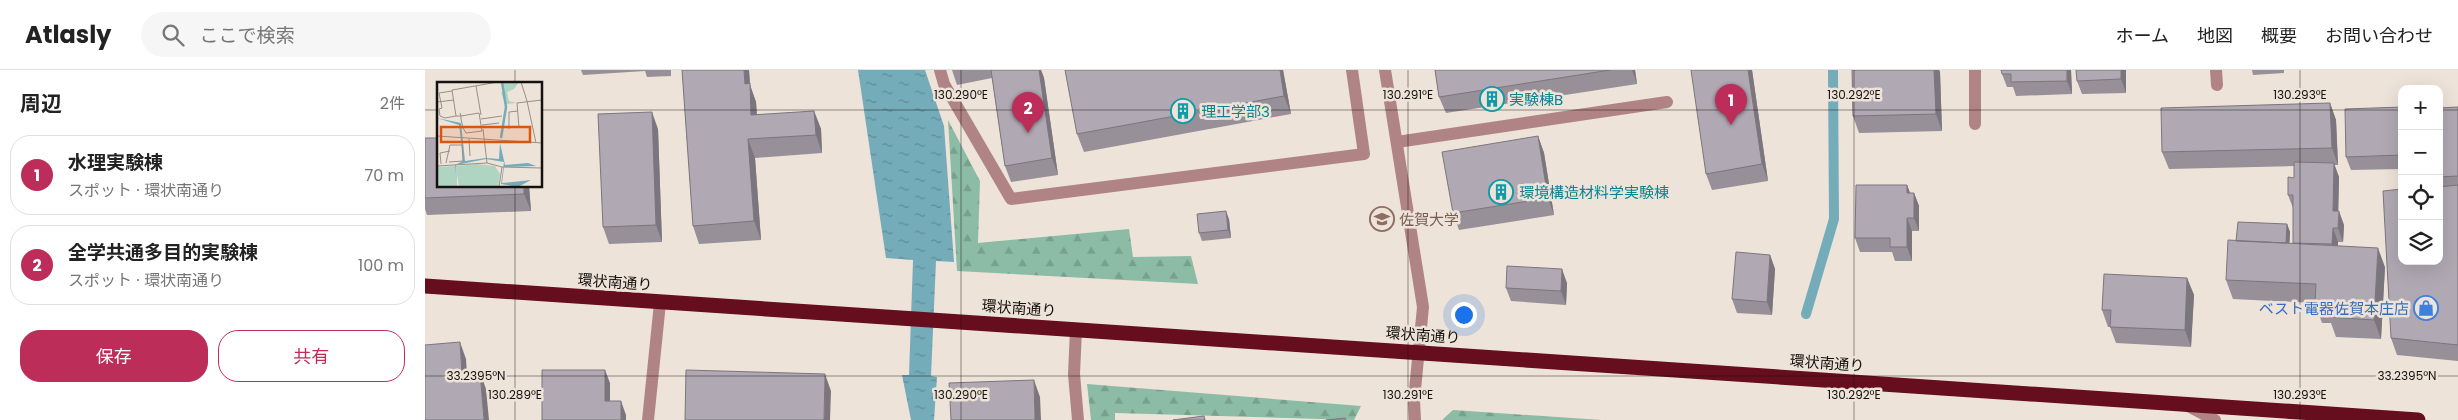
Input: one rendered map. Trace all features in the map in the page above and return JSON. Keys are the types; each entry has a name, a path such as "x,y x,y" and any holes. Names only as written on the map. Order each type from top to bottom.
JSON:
{"highway":[{"name":"環状南通り","path":"425,286 2418,420"}],"street":[{"path":"940,70 944,84 1011,200 1364,154 1352,70"},
{"path":"1385,70 1423,307 1415,420"},
{"path":"1975,70 1975,124"},
{"path":"2216,70 2217,85"},
{"path":"1397,142 1667,102"},
{"path":"648,420 659,302"},
{"path":"1076,330 1074,374 1078,420"},
{"path":"2185,404 2215,420"}],"green space":[{"path":"948,120 980,181 978,243 1129,229 1133,257 1191,256 1198,284 957,271"},
{"path":"1087,384 1361,406 1354,420 1115,413 1115,420 1091,420"},
{"path":"1453,410 1602,420 1442,420"}],"water":[{"path":"858,70 925,70 944,126 954,262 936,261 931,376 937,377 934,420 911,420 902,375 909,375 913,260 886,258"}],"pier":[{"path":"1779,323 1821,325 1814,330 1807,379 1797,420 1752,420 1769,349"}],"building":[{"path":"682,70 744,70 745,84 750,83 751,115 814,111 816,135 748,139 754,221 693,226"},
{"path":"991,70 1039,70 1052,158 1005,166"},
{"name":"理工学部3","path":"1065,70 1280,70 1284,96 1077,134"},
{"path":"1435,70 1610,70 1439,97"},
{"path":"1691,70 1748,70 1762,164 1706,174"},
{"path":"1852,70 1934,70 1936,114 1853,116"},
{"path":"2001,70 2067,70 2067,81 2011,82 2011,74 2002,74"},
{"path":"2076,70 2121,70 2121,79 2077,81"},
{"path":"2330,103 2332,148 2162,152 2161,108"},
{"path":"2398,107 2398,155 2346,157 2345,109"},
{"path":"2458,107 2458,176 2443,177 2443,108"},
{"path":"652,112 656,225 603,227 598,114"},
{"name":"環境構造材料学実験棟","path":"1538,136 1548,198 1453,213 1442,152"},
{"path":"425,138 437,138 437,188 524,188 524,194 425,198"},
{"path":"2294,162 2334,163 2333,211 2339,211 2338,228 2333,228 2332,244 2293,243 2293,195 2288,195 2288,177 2294,178"},
{"path":"1856,185 1907,185 1907,193 1914,193 1914,218 1907,218 1907,247 1890,247 1890,238 1855,238"},
{"name":"ベスト電器佐賀本庄店","path":"2458,185 2458,345 2391,338 2383,191 2398,189 2398,265 2443,265 2443,187"},
{"path":"1226,211 1228,230 1199,233 1197,214"},
{"path":"2238,222 2287,224 2286,243 2236,241"},
{"path":"2228,240 2378,248 2374,320 2329,317 2330,304 2315,303 2316,284 2226,280"},
{"path":"1736,252 1770,255 1767,302 1732,299"},
{"path":"1507,266 1562,269 1561,291 1506,288"},
{"path":"2104,274 2187,278 2185,330 2110,327 2111,310 2102,310"},
{"path":"460,342 462,374 480,372 484,420 425,420 425,345"},
{"path":"542,370 605,370 605,401 621,401 621,420 542,420"},
{"path":"686,370 825,374 824,420 685,420"},
{"path":"1034,380 1035,420 951,420 949,383"},
{"path":"1204,416 1205,420 1173,420"},
{"path":"1345,418 1346,420 1326,420"}],"waterway":[{"path":"1806,314 1834,219 1833,70"}],"place":[{"name":"実験棟B","path":"1492,99"},
{"name":"理工学部3","path":"1183,111"},
{"name":"水理実験棟","path":"1731,125"},
{"name":"全学共通多目的実験棟","path":"1028,133"},
{"name":"環境構造材料学実験棟","path":"1501,192"},
{"name":"佐賀大学","path":"1382,219"},
{"name":"ベスト電器佐賀本庄店","path":"2426,308"}]}
